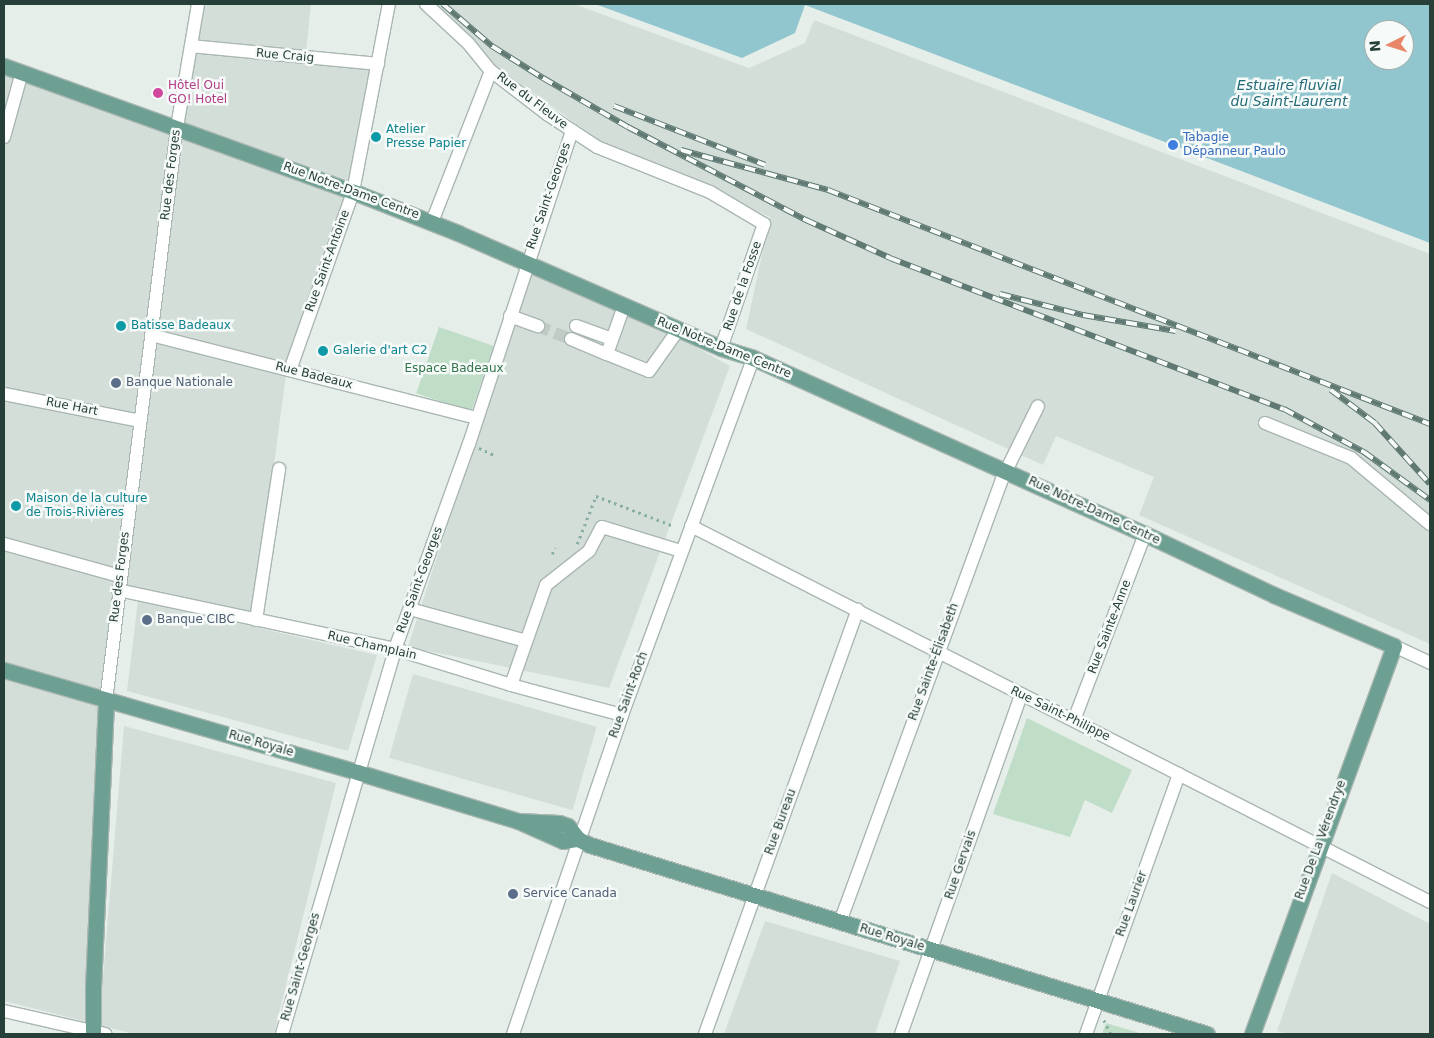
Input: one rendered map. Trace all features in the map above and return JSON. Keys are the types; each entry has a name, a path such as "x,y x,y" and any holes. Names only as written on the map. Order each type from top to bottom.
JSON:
{"main road":[{"name":"Rue Notre-Dame Centre","path":"4,66 177,127 432,222 678,330 753,358 1146,534 1274,595 1394,646"},
{"name":"Rue De La Vérendrye","path":"1252,1034 1318,846 1394,646"},
{"name":"Rue Royale","path":"4,670 357,772 518,821 554,839 578,839 754,896 1207,1034"},
{"name":"Rue des Forges","path":"97,1033 92,988 106,701"}],"street":[{"name":"Rue des Forges","path":"106,701 119,576 177,127 198,4"},
{"name":"Rue Saint-Antoine","path":"290,370 353,192 389,4"},
{"name":"Rue du Fleuve","path":"426,4 468,43 491,70 597,147 710,192 764,224"},
{"name":"Rue Craig","path":"191,46 378,64"},
{"path":"432,222 491,70"},
{"path":"4,137 22,72"},
{"name":"Rue Saint-Georges","path":"282,1034 357,772 396,649 478,418 527,263 572,130"},
{"name":"Rue de la Fosse","path":"722,348 764,224"},
{"path":"607,354 624,306"},
{"path":"510,316 538,326"},
{"path":"576,326 612,339"},
{"path":"571,339 649,371 678,330"},
{"name":"Rue Badeaux","path":"151,335 478,418"},
{"name":"Rue Saint-Roch","path":"513,1034 578,839 622,715 753,358"},
{"name":"Rue Hart","path":"4,394 140,421"},
{"name":"Rue Sainte-Élisabeth","path":"840,922 938,652 1007,471 1038,406"},
{"path":"1265,423 1351,458 1430,524"},
{"path":"256,620 279,469"},
{"path":"511,685 546,585 589,551 602,526 681,551"},
{"name":"Rue Saint-Philippe","path":"691,526 1430,902"},
{"name":"Rue Sainte-Anne","path":"1074,720 1146,534"},
{"path":"4,544 119,576"},
{"name":"Rue Champlain","path":"118,590 396,649 511,685 622,715"},
{"path":"410,609 526,641"},
{"name":"Rue Bureau","path":"705,1034 858,610"},
{"name":"Rue Notre-Dame Centre","path":"1394,646 1430,664"},
{"name":"Rue Gervais","path":"901,1034 1021,695"},
{"name":"Rue Laurier","path":"1086,1034 1179,774"},
{"path":"4,1011 97,1033"}],"path":[{"path":"591,494 674,526"},
{"path":"576,545 596,496"},
{"path":"552,554 555,548"},
{"path":"1103,1019 1111,1034"}],"shaded area":[{"path":"204,4 311,4 306,52 193,48"},
{"path":"431,4 574,4 749,68 805,43 814,20 1430,254 1430,644 1139,515 1154,477 1056,436 1043,465 746,329 770,217 603,143 497,67"},
{"path":"193,49 381,57 353,192 179,126"},
{"path":"4,66 18,71 4,123"},
{"path":"22,68 175,128 141,418 4,394 4,135"},
{"path":"178,129 352,193 286,374 254,616 127,590 138,467"},
{"path":"533,257 730,366 609,688 408,647"},
{"path":"4,395 141,421 115,693 4,662"},
{"path":"138,600 377,655 348,751 127,691"},
{"path":"4,672 112,708 91,1023 4,1001"},
{"path":"413,674 597,727 573,810 389,758"},
{"path":"124,726 336,783 274,1034 134,1034 99,1025"},
{"path":"1332,873 1430,924 1430,1034 1287,1034 1277,1031"},
{"path":"765,921 900,961 875,1034 724,1034"}],"green space":[{"name":"Espace Badeaux","path":"439,327 494,346 471,412 416,393"},
{"path":"1027,718 1132,770 1112,813 1085,800 1070,837 993,814"},
{"path":"1106,1023 1143,1034 1102,1034"}],"water":[{"name":"Estuaire fluvial du Saint-Laurent","path":"595,4 1430,4 1430,243 805,5 795,33 742,58"}],"tunnel":[{"path":"538,326 571,339"}],"railway":[{"path":"443,4 492,46 543,78 628,127 806,220 890,258 1284,409 1364,452 1430,500"},
{"path":"614,106 765,165"},
{"path":"681,150 828,190 1430,424"},
{"path":"1000,294 1083,315 1176,331"},
{"path":"1331,390 1375,423 1430,484"}],"place":[{"name":"Hôtel Oui GO! Hotel","path":"158,93"},
{"name":"Atelier Presse Papier","path":"376,137"},
{"name":"Tabagie Dépanneur Paulo","path":"1173,145"},
{"name":"Batisse Badeaux","path":"121,326"},
{"name":"Galerie d'art C2","path":"323,351"},
{"name":"Banque Nationale","path":"116,383"},
{"name":"Maison de la culture de Trois-Rivières","path":"16,506"},
{"name":"Banque CIBC","path":"147,620"},
{"name":"Service Canada","path":"513,894"}]}
